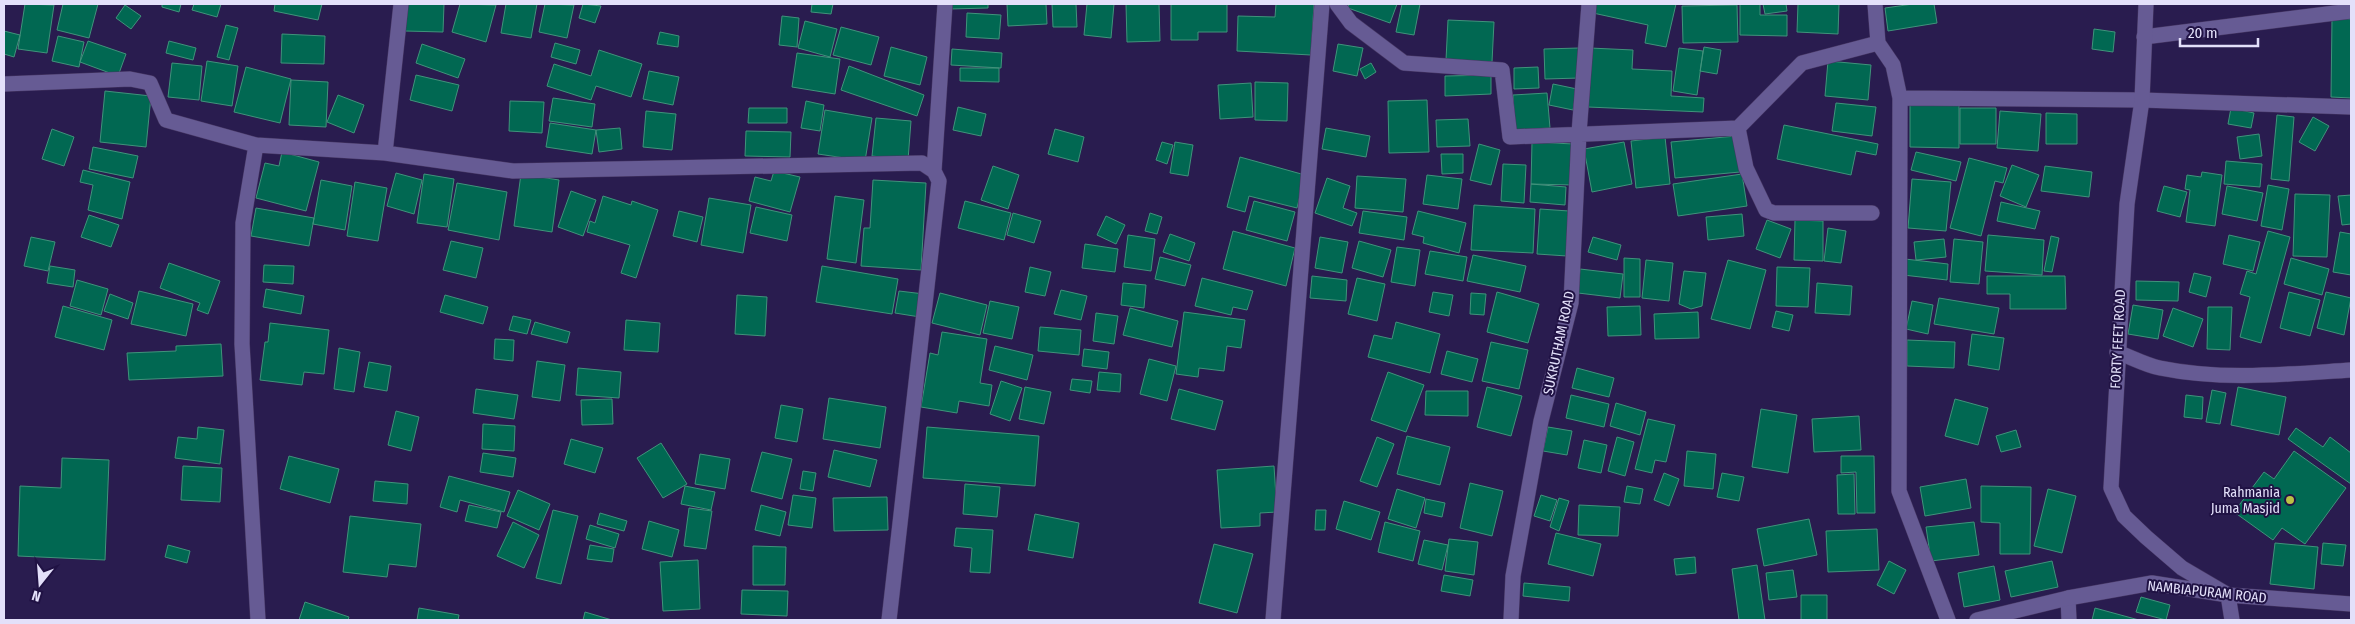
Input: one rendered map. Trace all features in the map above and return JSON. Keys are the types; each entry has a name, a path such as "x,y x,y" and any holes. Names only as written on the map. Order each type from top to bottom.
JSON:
{"street":[{"path":"385,152 401,4"},
{"path":"934,171 946,4"},
{"path":"1273,620 1322,4"},
{"path":"1337,4 1351,23 1404,63 1502,70 1510,137 1738,128 1802,63 1878,43"},
{"name":"SUKRUTHAM ROAD","path":"1511,620 1513,576 1541,421 1571,303 1579,133 1589,4"},
{"path":"1875,4 1878,43 1893,65 1900,98 1900,491 1948,620"},
{"name":"FORTY FEET ROAD","path":"2146,4 2142,100 2127,204 2117,352 2111,488 2124,516 2146,537 2182,568 2228,595"},
{"path":"2144,37 2351,10"},
{"path":"4,84 130,79 150,83 166,120 256,145 385,152 513,171 922,163 934,171 939,181 889,620"},
{"path":"1900,98 2142,100 2351,107"},
{"path":"1738,128 1746,168 1766,210 1774,213 1872,213"},
{"path":"256,145 244,223 242,344 258,620"},
{"path":"2117,352 2158,368 2206,375 2276,375 2351,370"},
{"name":"NAMBIAPURAM ROAD","path":"1977,620 2068,598 2152,584 2228,595 2351,604"},
{"path":"2228,595 2232,620"},
{"path":"2068,598 2069,620"}],"building":[{"path":"25,4 54,5 47,53 18,49"},
{"path":"63,4 98,4 89,38 57,30"},
{"path":"162,4 181,4 179,12 162,7"},
{"path":"194,4 221,4 217,17 192,10"},
{"path":"275,4 322,4 318,20 274,11"},
{"path":"406,4 444,4 443,32 405,31"},
{"path":"460,4 496,5 486,42 452,32"},
{"path":"506,4 537,4 531,38 501,33"},
{"path":"545,4 574,5 567,38 539,32"},
{"path":"583,4 601,6 595,23 579,18"},
{"path":"812,4 833,4 831,14 811,12"},
{"path":"950,4 988,4 988,8 950,9"},
{"path":"1007,4 1046,4 1047,24 1008,26"},
{"path":"1052,4 1076,4 1077,27 1053,27"},
{"path":"1087,4 1114,4 1111,38 1084,35"},
{"path":"1126,4 1159,4 1160,41 1127,42"},
{"path":"1171,4 1227,4 1227,32 1198,32 1198,40 1171,40"},
{"path":"1276,4 1314,4 1311,55 1237,51 1238,16 1275,17"},
{"path":"1349,4 1397,4 1390,23 1348,8"},
{"path":"1402,4 1420,4 1414,35 1396,32"},
{"path":"1595,4 1676,4 1666,47 1645,43 1648,25 1593,13"},
{"path":"1740,4 1760,4 1760,15 1787,15 1787,36 1740,35"},
{"path":"1763,4 1786,4 1787,11 1765,14"},
{"path":"1798,4 1839,4 1838,34 1797,32"},
{"path":"1913,4 1934,4 1937,23 1888,31 1885,8"},
{"path":"125,5 141,16 131,29 116,18"},
{"path":"1737,5 1738,42 1683,43 1682,6"},
{"path":"967,13 1001,15 999,39 966,37"},
{"path":"782,16 799,18 797,47 779,45"},
{"path":"2332,18 2351,19 2351,98 2331,97"},
{"path":"1448,20 1494,22 1492,62 1446,60"},
{"path":"805,21 837,29 830,57 798,48"},
{"path":"226,25 238,28 229,60 217,57"},
{"path":"841,27 879,37 871,65 833,55"},
{"path":"2094,29 2115,32 2113,52 2092,49"},
{"path":"4,31 20,35 14,57 4,54"},
{"path":"660,32 679,36 678,47 657,44"},
{"path":"282,34 325,36 324,64 281,63"},
{"path":"58,36 84,42 79,67 52,61"},
{"path":"88,41 126,54 118,76 80,62"},
{"path":"169,41 196,48 193,60 166,53"},
{"path":"555,43 580,50 576,64 551,57"},
{"path":"422,44 465,59 458,78 416,63"},
{"path":"1338,44 1363,48 1357,76 1333,71"},
{"path":"891,47 927,57 920,85 884,76"},
{"path":"1704,47 1721,50 1717,74 1700,71"},
{"path":"1579,48 1580,78 1545,79 1544,49"},
{"path":"1590,48 1633,50 1632,69 1672,71 1671,96 1704,98 1703,112 1588,107"},
{"path":"1679,48 1703,51 1697,95 1673,91"},
{"path":"952,49 1002,53 1001,68 951,65"},
{"path":"599,50 642,64 631,97 596,86 591,100 547,86 554,64 591,76"},
{"path":"797,53 840,59 835,94 792,87"},
{"path":"207,61 238,66 232,106 201,101"},
{"path":"1828,61 1871,65 1868,100 1825,96"},
{"path":"172,63 202,66 199,100 168,97"},
{"path":"1371,63 1376,72 1365,79 1360,69"},
{"path":"849,66 924,95 917,116 841,90"},
{"path":"246,67 291,79 280,123 234,112"},
{"path":"1538,67 1539,88 1514,89 1514,68"},
{"path":"960,68 999,68 999,82 960,81"},
{"path":"649,71 679,77 673,105 643,99"},
{"path":"416,75 459,85 452,111 410,100"},
{"path":"1491,75 1491,94 1445,96 1445,76"},
{"path":"291,80 328,82 326,127 289,125"},
{"path":"1255,82 1288,83 1287,121 1255,120"},
{"path":"1251,83 1253,117 1220,119 1218,85"},
{"path":"1553,84 1577,89 1573,110 1549,105"},
{"path":"105,91 151,96 146,147 100,142"},
{"path":"1547,93 1550,128 1515,130 1513,95"},
{"path":"338,95 364,105 354,133 327,122"},
{"path":"553,98 595,104 592,127 549,121"},
{"path":"1427,100 1429,152 1389,153 1388,101"},
{"path":"510,101 544,102 542,133 509,131"},
{"path":"806,101 824,105 820,131 801,128"},
{"path":"1836,103 1876,107 1872,136 1832,131"},
{"path":"1910,105 1959,105 1959,148 1910,147"},
{"path":"958,107 986,114 981,136 953,130"},
{"path":"749,108 787,108 787,123 748,123"},
{"path":"1960,108 1996,108 1996,144 1960,144"},
{"path":"2231,108 2254,113 2251,128 2228,124"},
{"path":"825,110 872,118 865,161 818,154"},
{"path":"646,111 676,114 672,150 643,147"},
{"path":"2000,111 2041,114 2038,151 1997,148"},
{"path":"2046,113 2077,114 2077,144 2046,144"},
{"path":"2277,115 2294,117 2289,181 2271,179"},
{"path":"2313,117 2329,126 2315,151 2299,142"},
{"path":"876,118 911,121 908,160 872,156"},
{"path":"1468,119 1470,146 1437,147 1436,120"},
{"path":"550,123 596,130 592,154 546,147"},
{"path":"1784,125 1878,144 1876,155 1856,151 1851,175 1777,159"},
{"path":"620,128 622,149 599,152 596,130"},
{"path":"1326,128 1370,136 1366,157 1322,149"},
{"path":"52,129 74,137 64,166 42,159"},
{"path":"1055,129 1084,137 1078,162 1048,154"},
{"path":"746,131 791,132 790,157 745,156"},
{"path":"2259,134 2262,156 2240,159 2237,137"},
{"path":"1736,136 1740,172 1675,178 1671,142"},
{"path":"1665,137 1670,184 1636,188 1631,141"},
{"path":"1162,142 1173,145 1167,164 1156,160"},
{"path":"1175,142 1193,145 1188,176 1170,173"},
{"path":"1532,142 1574,144 1573,185 1531,184"},
{"path":"1624,142 1632,184 1592,192 1584,149"},
{"path":"1479,144 1500,150 1491,185 1470,180"},
{"path":"93,147 138,156 133,178 89,169"},
{"path":"282,152 319,162 306,211 256,198 265,163 279,166"},
{"path":"1916,152 1961,162 1956,181 1911,170"},
{"path":"1441,154 1463,154 1463,173 1442,174"},
{"path":"1240,157 1305,175 1297,208 1249,196 1245,212 1227,207"},
{"path":"1969,158 2007,168 2003,183 1995,181 1981,236 1950,228"},
{"path":"2226,161 2262,164 2260,187 2224,184"},
{"path":"1503,164 1526,165 1524,203 1501,201"},
{"path":"2012,165 2039,175 2026,207 2000,196"},
{"path":"993,166 1019,175 1008,209 981,200"},
{"path":"2045,166 2092,172 2089,197 2041,191"},
{"path":"83,170 130,182 122,219 88,210 93,185 80,182"},
{"path":"774,171 800,177 790,212 749,201 755,177 771,181"},
{"path":"2202,172 2222,175 2215,226 2186,222 2190,190 2185,189 2187,175 2201,177"},
{"path":"396,173 422,180 414,214 387,206"},
{"path":"424,174 454,179 447,227 417,223"},
{"path":"521,174 559,180 552,232 514,226"},
{"path":"1742,174 1747,206 1678,216 1673,184"},
{"path":"1427,175 1462,179 1458,209 1423,204"},
{"path":"1357,176 1406,179 1403,212 1355,208"},
{"path":"1327,178 1350,186 1343,208 1357,213 1352,226 1315,213"},
{"path":"1912,179 1951,182 1946,231 1908,228"},
{"path":"321,180 352,186 345,230 313,224"},
{"path":"873,180 926,183 921,270 861,266 864,228 870,228"},
{"path":"355,182 387,188 378,241 347,236"},
{"path":"457,183 507,192 499,240 448,230"},
{"path":"1531,184 1566,187 1565,205 1530,202"},
{"path":"2268,185 2289,189 2282,230 2261,226"},
{"path":"2164,186 2187,192 2180,217 2157,211"},
{"path":"2227,186 2263,193 2257,221 2222,214"},
{"path":"571,191 596,200 583,236 558,227"},
{"path":"2295,194 2330,195 2327,257 2293,256"},
{"path":"2351,195 2351,224 2342,225 2338,196"},
{"path":"603,196 631,205 632,201 658,210 636,278 621,273 630,245 587,232 590,221 595,223"},
{"path":"835,196 864,200 856,263 827,259"},
{"path":"709,198 751,205 743,253 701,245"},
{"path":"965,201 1011,213 1004,240 958,228"},
{"path":"1254,201 1295,212 1287,241 1246,230"},
{"path":"2001,202 2040,211 2035,229 1997,221"},
{"path":"1474,205 1535,209 1533,253 1471,250"},
{"path":"756,207 792,215 787,241 750,233"},
{"path":"256,208 314,218 309,246 251,236"},
{"path":"1540,209 1569,211 1567,256 1537,254"},
{"path":"679,211 703,217 697,242 673,236"},
{"path":"1363,211 1407,217 1404,240 1359,233"},
{"path":"1418,211 1466,223 1459,253 1423,243 1424,237 1412,234"},
{"path":"1013,213 1041,221 1034,243 1007,235"},
{"path":"1150,213 1162,217 1157,234 1145,231"},
{"path":"1742,214 1744,236 1708,240 1706,217"},
{"path":"89,215 119,225 111,247 81,237"},
{"path":"1106,216 1125,225 1116,244 1097,235"},
{"path":"1767,220 1791,229 1780,258 1756,249"},
{"path":"1795,220 1823,221 1823,261 1794,260"},
{"path":"1828,228 1846,231 1841,263 1824,261"},
{"path":"1233,231 1295,248 1286,286 1223,269"},
{"path":"2268,231 2290,237 2261,343 2240,337 2250,297 2240,294 2247,271 2256,274"},
{"path":"2340,232 2351,234 2351,275 2333,272"},
{"path":"1170,234 1195,243 1189,261 1163,252"},
{"path":"1128,235 1155,239 1151,271 1124,267"},
{"path":"1988,235 2044,240 2042,275 1985,271"},
{"path":"2229,235 2260,242 2253,271 2223,264"},
{"path":"2051,236 2059,238 2052,272 2044,271"},
{"path":"31,237 55,242 48,271 24,266"},
{"path":"1320,237 1348,242 1342,273 1315,268"},
{"path":"1593,237 1621,245 1617,260 1588,252"},
{"path":"1944,239 1946,257 1916,260 1914,242"},
{"path":"1954,239 1983,242 1979,284 1950,282"},
{"path":"451,241 483,248 476,278 443,270"},
{"path":"1359,241 1391,250 1383,277 1352,268"},
{"path":"1085,244 1118,249 1115,272 1082,268"},
{"path":"1397,247 1420,250 1415,286 1391,282"},
{"path":"1430,251 1467,257 1463,281 1425,274"},
{"path":"1473,255 1526,266 1520,292 1467,281"},
{"path":"1160,257 1191,265 1185,286 1155,279"},
{"path":"1624,258 1640,259 1640,297 1624,297"},
{"path":"2291,258 2329,269 2322,295 2284,284"},
{"path":"1905,259 1948,264 1947,280 1903,275"},
{"path":"1646,260 1673,263 1669,301 1642,298"},
{"path":"1728,260 1766,270 1750,329 1711,319"},
{"path":"169,263 220,281 208,314 197,310 200,303 160,288"},
{"path":"264,265 294,266 293,284 263,282"},
{"path":"50,266 75,270 73,287 47,283"},
{"path":"822,266 898,279 892,314 816,302"},
{"path":"1030,267 1051,272 1045,296 1025,292"},
{"path":"1777,267 1810,268 1808,307 1776,306"},
{"path":"1580,269 1623,274 1620,298 1578,293"},
{"path":"1684,271 1706,273 1702,306 1691,309 1679,304"},
{"path":"2194,273 2211,277 2206,297 2189,292"},
{"path":"1312,276 1347,280 1346,301 1310,298"},
{"path":"1987,276 2065,276 2066,309 2010,309 2010,294 1987,294"},
{"path":"1202,278 1253,291 1247,310 1233,307 1231,315 1195,306"},
{"path":"1357,278 1385,284 1377,321 1348,314"},
{"path":"77,280 108,289 101,315 70,306"},
{"path":"2136,281 2179,282 2178,301 2136,300"},
{"path":"1123,283 1146,285 1144,308 1121,305"},
{"path":"1817,283 1852,286 1850,315 1815,313"},
{"path":"266,289 304,296 301,314 263,307"},
{"path":"1061,290 1087,296 1081,320 1054,314"},
{"path":"139,291 193,304 186,336 131,324"},
{"path":"899,291 924,294 920,317 895,313"},
{"path":"1433,292 1453,295 1449,316 1429,312"},
{"path":"1497,292 1539,304 1528,343 1487,332"},
{"path":"2289,292 2320,300 2310,336 2280,328"},
{"path":"2326,292 2351,298 2344,335 2317,328"},
{"path":"940,293 987,305 980,335 932,323"},
{"path":"1471,293 1486,294 1484,315 1470,314"},
{"path":"110,294 133,303 128,319 104,311"},
{"path":"445,295 488,307 483,324 440,312"},
{"path":"737,295 767,297 765,336 735,334"},
{"path":"1939,298 1999,308 1994,334 1934,324"},
{"path":"990,301 1019,307 1012,339 983,333"},
{"path":"1912,301 1933,305 1928,334 1906,329"},
{"path":"2133,305 2163,310 2158,339 2128,334"},
{"path":"63,306 112,320 104,350 55,337"},
{"path":"1640,306 1641,335 1608,336 1607,307"},
{"path":"2208,307 2232,307 2230,350 2207,349"},
{"path":"1130,308 1178,321 1172,347 1123,335"},
{"path":"2173,308 2203,319 2193,347 2163,336"},
{"path":"1776,311 1793,315 1789,331 1772,327"},
{"path":"1184,312 1245,320 1241,348 1227,346 1224,371 1199,368 1198,377 1176,374"},
{"path":"1698,312 1699,338 1655,339 1654,314"},
{"path":"1096,313 1118,316 1114,344 1093,341"},
{"path":"513,316 531,320 527,334 509,330"},
{"path":"626,320 660,323 658,352 624,350"},
{"path":"535,322 570,332 567,343 531,334"},
{"path":"1396,322 1440,334 1430,373 1368,357 1374,335 1392,339"},
{"path":"270,323 329,330 324,374 304,372 302,385 260,380 265,342 268,342"},
{"path":"1040,327 1081,330 1079,355 1038,351"},
{"path":"942,332 987,339 980,383 992,385 989,406 959,401 957,413 921,407 930,353 938,355"},
{"path":"1972,334 2004,338 1999,370 1968,365"},
{"path":"495,339 514,340 513,361 494,359"},
{"path":"1907,340 1955,342 1954,368 1907,366"},
{"path":"1491,342 1528,350 1519,389 1482,381"},
{"path":"221,344 223,376 129,380 127,353 176,351 176,346"},
{"path":"995,346 1033,355 1027,380 989,370"},
{"path":"339,348 360,352 354,392 334,389"},
{"path":"1084,349 1109,352 1107,369 1082,366"},
{"path":"1447,351 1478,359 1472,382 1441,374"},
{"path":"1149,359 1176,366 1167,401 1140,394"},
{"path":"537,361 565,365 560,401 532,397"},
{"path":"369,362 391,366 387,391 364,387"},
{"path":"578,368 621,372 619,398 576,395"},
{"path":"1577,368 1614,378 1609,397 1572,388"},
{"path":"1099,372 1121,374 1120,392 1097,390"},
{"path":"1388,372 1424,385 1406,432 1371,420"},
{"path":"1072,379 1092,381 1090,393 1070,390"},
{"path":"1001,381 1022,388 1010,421 990,414"},
{"path":"1025,387 1051,392 1044,424 1019,419"},
{"path":"1487,387 1522,396 1511,436 1477,427"},
{"path":"2238,387 2286,397 2279,435 2231,425"},
{"path":"476,389 518,395 514,419 473,413"},
{"path":"1179,389 1223,401 1215,430 1171,419"},
{"path":"2212,390 2226,393 2220,424 2206,422"},
{"path":"1426,391 1468,391 1468,416 1425,415"},
{"path":"1571,395 1609,404 1604,427 1566,418"},
{"path":"2186,395 2203,397 2202,419 2184,417"},
{"path":"829,398 886,407 880,448 823,439"},
{"path":"612,399 613,424 582,425 581,400"},
{"path":"1955,399 1988,408 1978,445 1945,436"},
{"path":"1616,403 1646,412 1640,435 1610,426"},
{"path":"781,405 803,409 797,442 775,438"},
{"path":"1761,409 1797,415 1788,473 1752,467"},
{"path":"396,411 419,417 411,451 388,445"},
{"path":"1859,416 1861,450 1814,452 1812,419"},
{"path":"1648,419 1675,425 1666,462 1655,460 1652,473 1635,469"},
{"path":"483,424 515,426 514,451 482,449"},
{"path":"198,427 224,430 220,464 175,458 178,437 197,439"},
{"path":"927,427 1039,436 1035,486 923,478"},
{"path":"1548,427 1572,431 1567,455 1543,451"},
{"path":"2296,428 2323,447 2330,437 2351,453 2351,484 2288,439"},
{"path":"2016,430 2021,447 2001,452 1996,436"},
{"path":"1407,436 1450,447 1440,485 1397,474"},
{"path":"1377,437 1394,444 1377,487 1360,481"},
{"path":"1617,437 1634,442 1625,476 1608,471"},
{"path":"571,439 603,448 595,473 564,464"},
{"path":"1584,440 1607,445 1601,473 1578,468"},
{"path":"661,443 687,484 663,498 637,458"},
{"path":"834,450 877,460 870,487 828,477"},
{"path":"1687,451 1716,454 1713,489 1684,486"},
{"name":"Rahmania Juma Masjid","path":"2294,451 2346,488 2305,544 2282,528 2273,540 2234,512 2264,472 2274,479"},
{"path":"762,452 792,459 782,499 751,491"},
{"path":"483,453 516,458 513,477 480,472"},
{"path":"700,454 730,459 725,489 695,484"},
{"path":"289,456 339,469 330,503 280,489"},
{"path":"1841,456 1874,456 1875,513 1857,513 1856,472 1841,473"},
{"path":"62,458 109,460 105,560 18,556 20,486 61,488"},
{"path":"183,466 222,468 220,502 181,500"},
{"path":"1274,466 1277,512 1260,513 1260,526 1221,528 1217,470"},
{"path":"803,471 816,473 813,491 800,489"},
{"path":"1664,473 1679,479 1669,506 1654,500"},
{"path":"1722,473 1744,477 1739,501 1717,497"},
{"path":"1854,474 1855,514 1838,514 1837,475"},
{"path":"449,476 510,492 504,512 460,500 457,512 440,507"},
{"path":"1966,479 1971,508 1925,516 1920,487"},
{"path":"375,481 408,484 407,504 373,501"},
{"path":"1470,483 1503,491 1492,536 1460,528"},
{"path":"965,484 1000,487 997,517 963,514"},
{"path":"685,486 715,492 711,510 681,504"},
{"path":"1627,486 1643,489 1640,504 1624,502"},
{"path":"1981,486 2031,487 2030,554 2000,554 2000,523 1981,522"},
{"path":"1397,489 1425,498 1416,528 1388,519"},
{"path":"2048,489 2076,496 2062,553 2034,546"},
{"path":"518,490 550,504 539,530 507,516"},
{"path":"793,495 816,498 812,528 788,525"},
{"path":"1541,495 1557,500 1550,521 1534,516"},
{"path":"887,497 888,530 834,531 833,498"},
{"path":"1559,498 1569,501 1559,531 1550,527"},
{"path":"1426,499 1445,503 1442,517 1424,513"},
{"path":"1344,501 1380,512 1371,540 1336,529"},
{"path":"469,505 501,512 497,528 465,521"},
{"path":"761,505 786,512 780,536 755,530"},
{"path":"1579,505 1620,507 1618,536 1578,535"},
{"path":"689,508 712,511 706,549 684,546"},
{"path":"553,510 578,516 561,584 536,578"},
{"path":"1316,510 1326,510 1325,530 1315,530"},
{"path":"600,513 627,521 624,531 597,524"},
{"path":"1035,514 1079,523 1073,558 1028,550"},
{"path":"350,516 421,524 416,567 389,564 387,577 343,572"},
{"path":"1809,519 1817,555 1764,566 1757,529"},
{"path":"649,521 679,530 672,557 642,549"},
{"path":"513,522 539,535 524,568 497,556"},
{"path":"1385,522 1420,531 1413,561 1378,552"},
{"path":"1974,522 1979,555 1931,561 1926,527"},
{"path":"590,525 619,534 615,548 586,539"},
{"path":"956,528 993,530 990,573 970,572 972,548 954,546"},
{"path":"1877,529 1879,570 1828,572 1826,531"},
{"path":"1556,533 1601,544 1593,576 1548,564"},
{"path":"1449,539 1478,542 1474,575 1445,571"},
{"path":"1424,540 1448,545 1442,570 1418,564"},
{"path":"2275,543 2318,547 2314,589 2270,584"},
{"path":"2323,543 2346,545 2343,566 2321,564"},
{"path":"1214,544 1253,554 1237,613 1199,603"},
{"path":"168,545 190,551 187,563 165,557"},
{"path":"590,545 614,549 612,562 587,559"},
{"path":"753,546 786,547 785,585 753,585"},
{"path":"1695,557 1696,573 1676,575 1674,559"},
{"path":"698,560 700,609 663,611 660,562"},
{"path":"1889,561 1906,570 1894,594 1877,585"},
{"path":"2052,561 2058,587 2011,597 2005,571"},
{"path":"1757,565 1765,620 1739,620 1732,569"},
{"path":"1994,566 2000,600 1964,607 1958,573"},
{"path":"1793,570 1797,597 1769,600 1766,573"},
{"path":"1444,575 1473,580 1470,596 1441,591"},
{"path":"1524,583 1570,587 1569,601 1523,596"},
{"path":"742,590 788,591 787,616 741,614"},
{"path":"1801,595 1827,595 1827,620 1801,620"},
{"path":"2141,597 2170,605 2166,620 2136,612"},
{"path":"305,602 349,617 348,620 299,620"},
{"path":"419,608 459,615 458,620 417,620"},
{"path":"2095,608 2139,620 2092,620"},
{"path":"585,612 612,620 583,620"}],"place":[{"name":"Rahmania Juma Masjid","path":"2290,500"}]}
